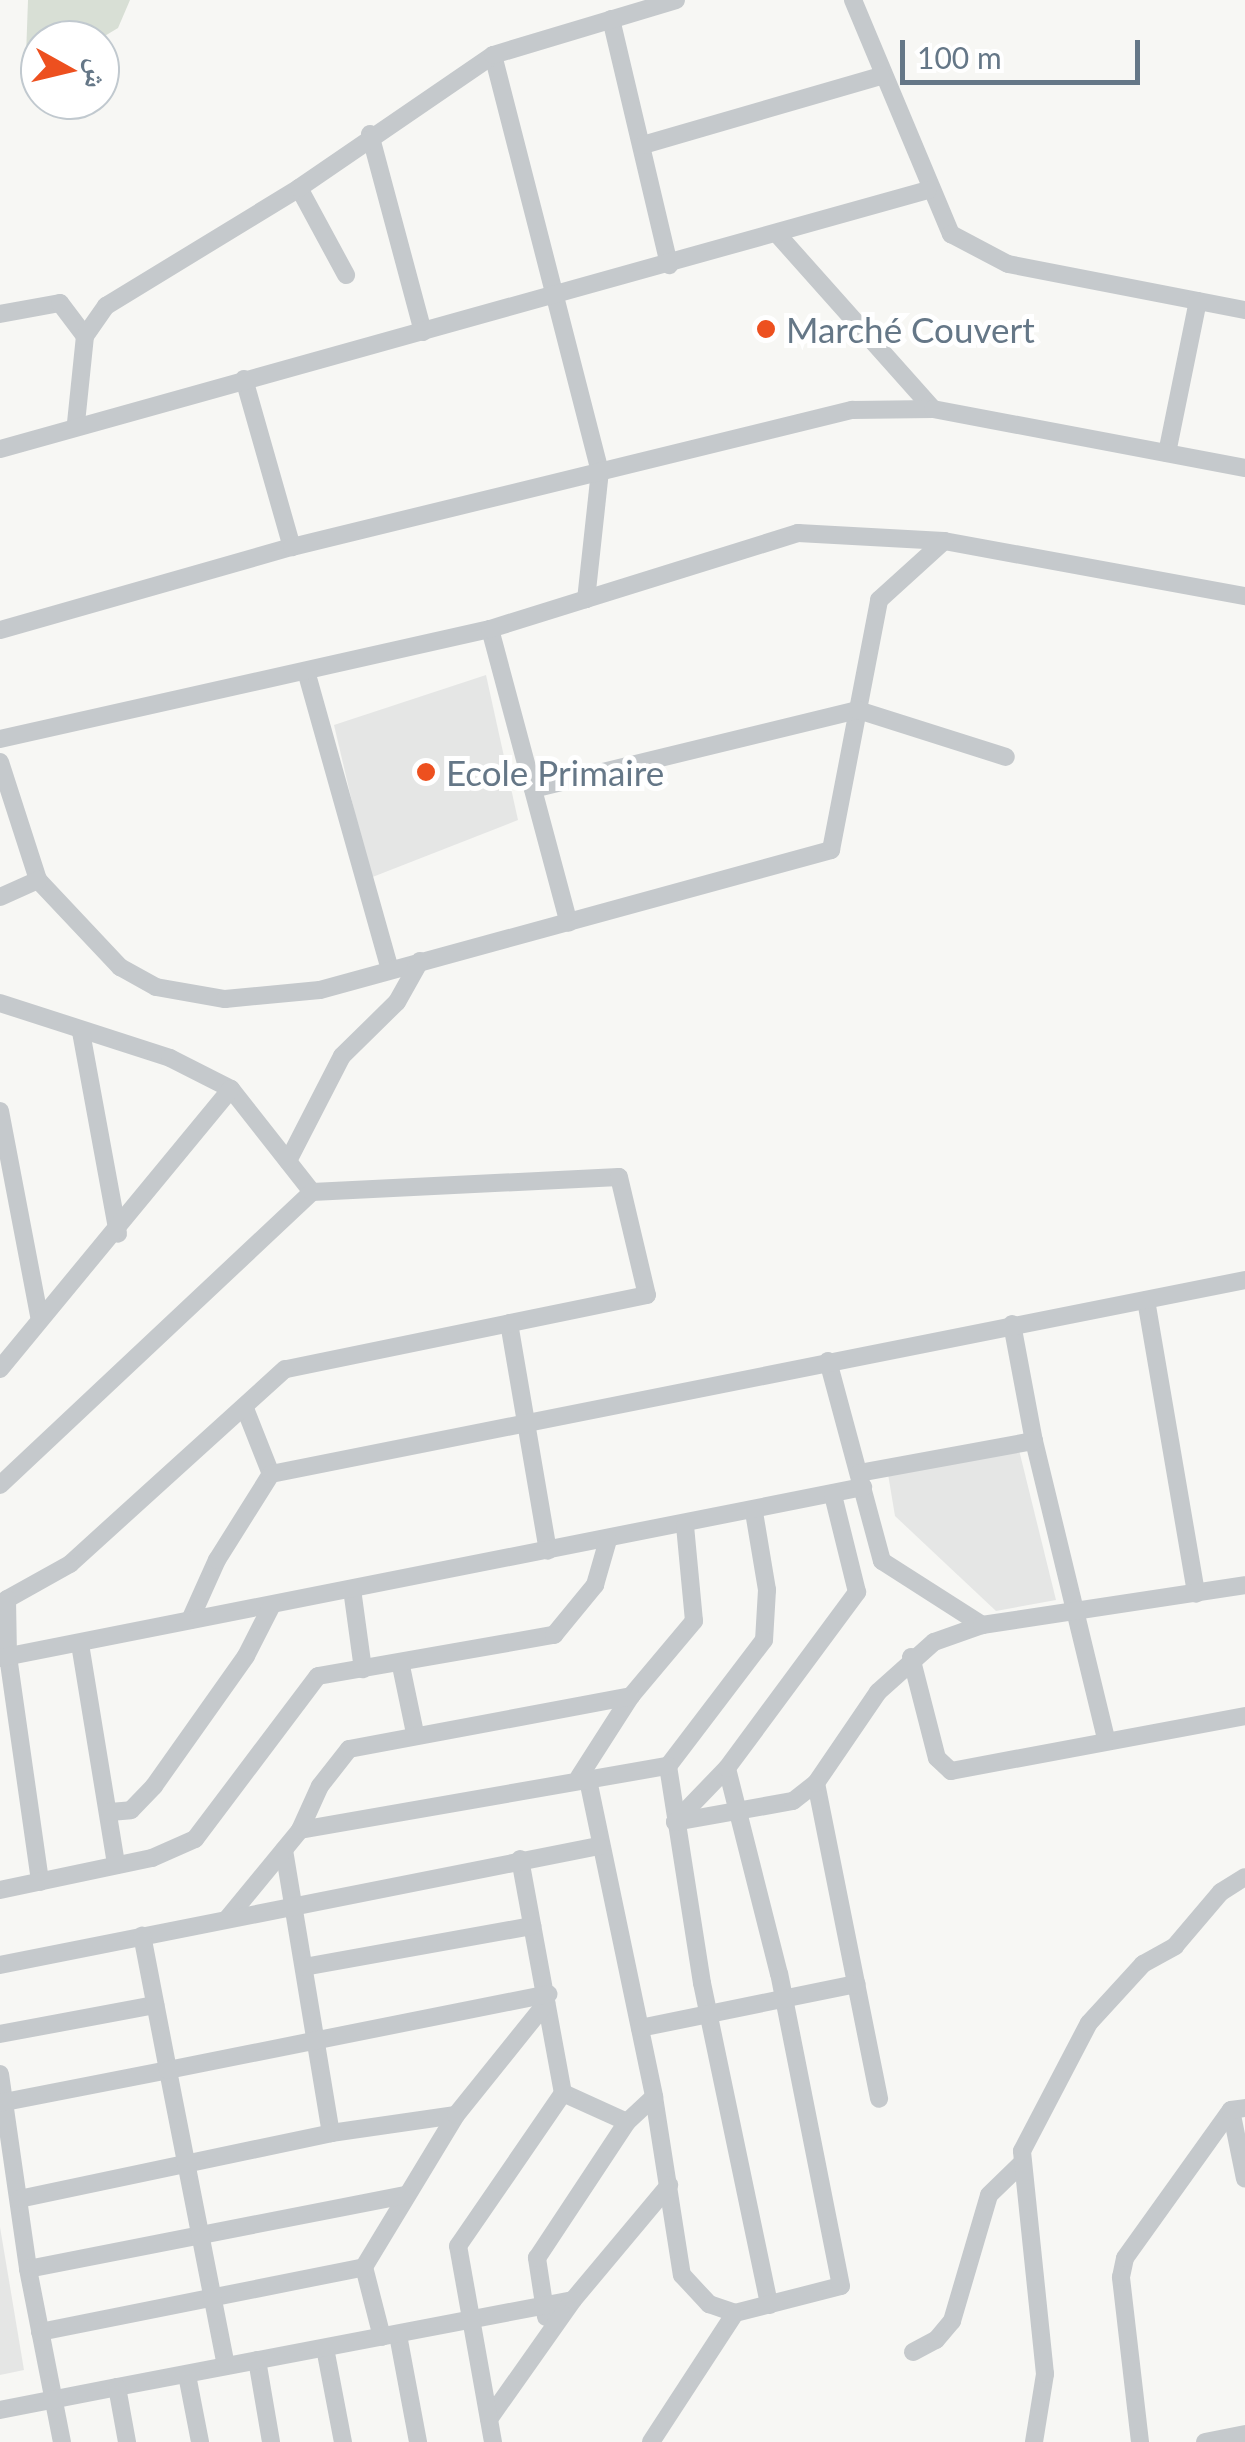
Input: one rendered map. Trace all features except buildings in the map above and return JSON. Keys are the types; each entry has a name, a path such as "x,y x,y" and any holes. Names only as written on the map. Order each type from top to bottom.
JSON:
{"street":[{"path":"76,423 84,336 106,306 299,188 370,134 494,55 676,0"},
{"path":"853,0 928,190 952,234 1008,264 1245,310"},
{"path":"611,19 669,265"},
{"path":"494,55 551,299 600,472 586,600"},
{"path":"643,145 881,76"},
{"path":"370,134 424,332"},
{"path":"299,188 346,275"},
{"path":"0,449 76,423 551,299 928,190"},
{"path":"778,235 933,409"},
{"path":"1167,453 1198,301"},
{"path":"0,314 60,303 84,336"},
{"path":"244,379 292,547"},
{"path":"0,630 292,547 806,417 933,409 1245,468"},
{"path":"0,740 490,629 798,533 944,542 1245,596"},
{"path":"0,762 38,880 120,967 176,993 274,996 320,990 831,850 880,600 944,542"},
{"path":"490,629 569,924"},
{"path":"306,670 390,969"},
{"path":"533,789 858,710 1006,758"},
{"path":"0,897 38,880"},
{"path":"288,1161 342,1056 397,1002 420,960"},
{"path":"0,1002 81,1032 170,1058 231,1089 312,1192"},
{"path":"81,1032 118,1234"},
{"path":"0,1369 40,1316 118,1234 231,1089"},
{"path":"0,1112 40,1316"},
{"path":"0,1485 312,1192 619,1177 648,1295 285,1369 246,1410 70,1564 7,1598 4,1657 40,1882"},
{"path":"190,1620 210,1573 271,1474 526,1419 1245,1280"},
{"path":"1146,1300 1196,1594"},
{"path":"509,1323 548,1551"},
{"path":"1012,1324 1034,1442 1080,1612 1106,1738"},
{"path":"828,1361 882,1561 982,1625"},
{"path":"246,1410 271,1474"},
{"path":"4,1657 754,1512 833,1495 861,1480 1034,1442"},
{"path":"833,1495 858,1592"},
{"path":"754,1512 766,1590 764,1640 668,1766 674,1822 710,2014 770,2306"},
{"path":"685,1526 694,1621 631,1696 583,1776 640,2028 688,2287 735,2313 841,2286 784,2000 741,1806 727,1768"},
{"path":"0,1890 116,1865 195,1839 212,1824 306,1684 318,1676 401,1666 554,1635 594,1586 608,1540"},
{"path":"674,1822 727,1768 882,1561"},
{"path":"674,1822 741,1806 784,1805 816,1783 845,1734 910,1657 982,1625 1245,1584"},
{"path":"352,1588 363,1669"},
{"path":"110,1812 131,1810 154,1786 246,1656 272,1605"},
{"path":"80,1644 116,1865"},
{"path":"910,1657 936,1758 946,1769 1245,1716"},
{"path":"401,1666 415,1733"},
{"path":"226,1919 300,1830 320,1786 349,1749 415,1733 631,1696"},
{"path":"300,1830 583,1776 668,1766"},
{"path":"816,1783 879,2099"},
{"path":"0,1965 295,1902 599,1846"},
{"path":"284,1850 331,2133"},
{"path":"493,2442 458,2246 563,2093 520,1859"},
{"path":"913,2352 936,2340 952,2321 988,2195 1020,2165 1037,2114 1088,2023 1144,1964 1175,1946 1221,1892 1245,1877"},
{"path":"304,1966 532,1926"},
{"path":"142,1935 226,2366"},
{"path":"640,2028 857,1984"},
{"path":"4,2102 315,2037 544,1998"},
{"path":"40,2332 364,2267 456,2115 544,1998"},
{"path":"0,2034 156,2005"},
{"path":"0,2074 28,2269 62,2442"},
{"path":"563,2093 628,2122"},
{"path":"549,2334 536,2258 628,2122 654,2097"},
{"path":"1238,2109 1245,2180"},
{"path":"1140,2442 1121,2277 1126,2258 1238,2109"},
{"path":"19,2199 331,2133 456,2115"},
{"path":"1020,2165 1032,2198 1043,2322 1045,2374 1034,2442"},
{"path":"489,2418 573,2300 669,2185"},
{"path":"28,2269 405,2195"},
{"path":"364,2267 390,2336 418,2442"},
{"path":"0,2410 573,2300"},
{"path":"651,2442 735,2313"},
{"path":"325,2348 343,2442"},
{"path":"256,2360 271,2442"},
{"path":"186,2375 200,2442"},
{"path":"117,2387 127,2442"},
{"path":"1205,2442 1245,2434"}],"shaded area":[{"path":"28,0 130,0 120,23 120,20 27,20"},
{"name":"Ecole Primaire","path":"486,675 518,820 370,878 334,725"},
{"path":"1019,1450 1056,1600 996,1611 895,1516 888,1474"},
{"path":"0,2227 24,2370 0,2375"}],"place":[{"name":"Marché Couvert","path":"766,329"},
{"name":"Ecole Primaire","path":"426,772"}]}
